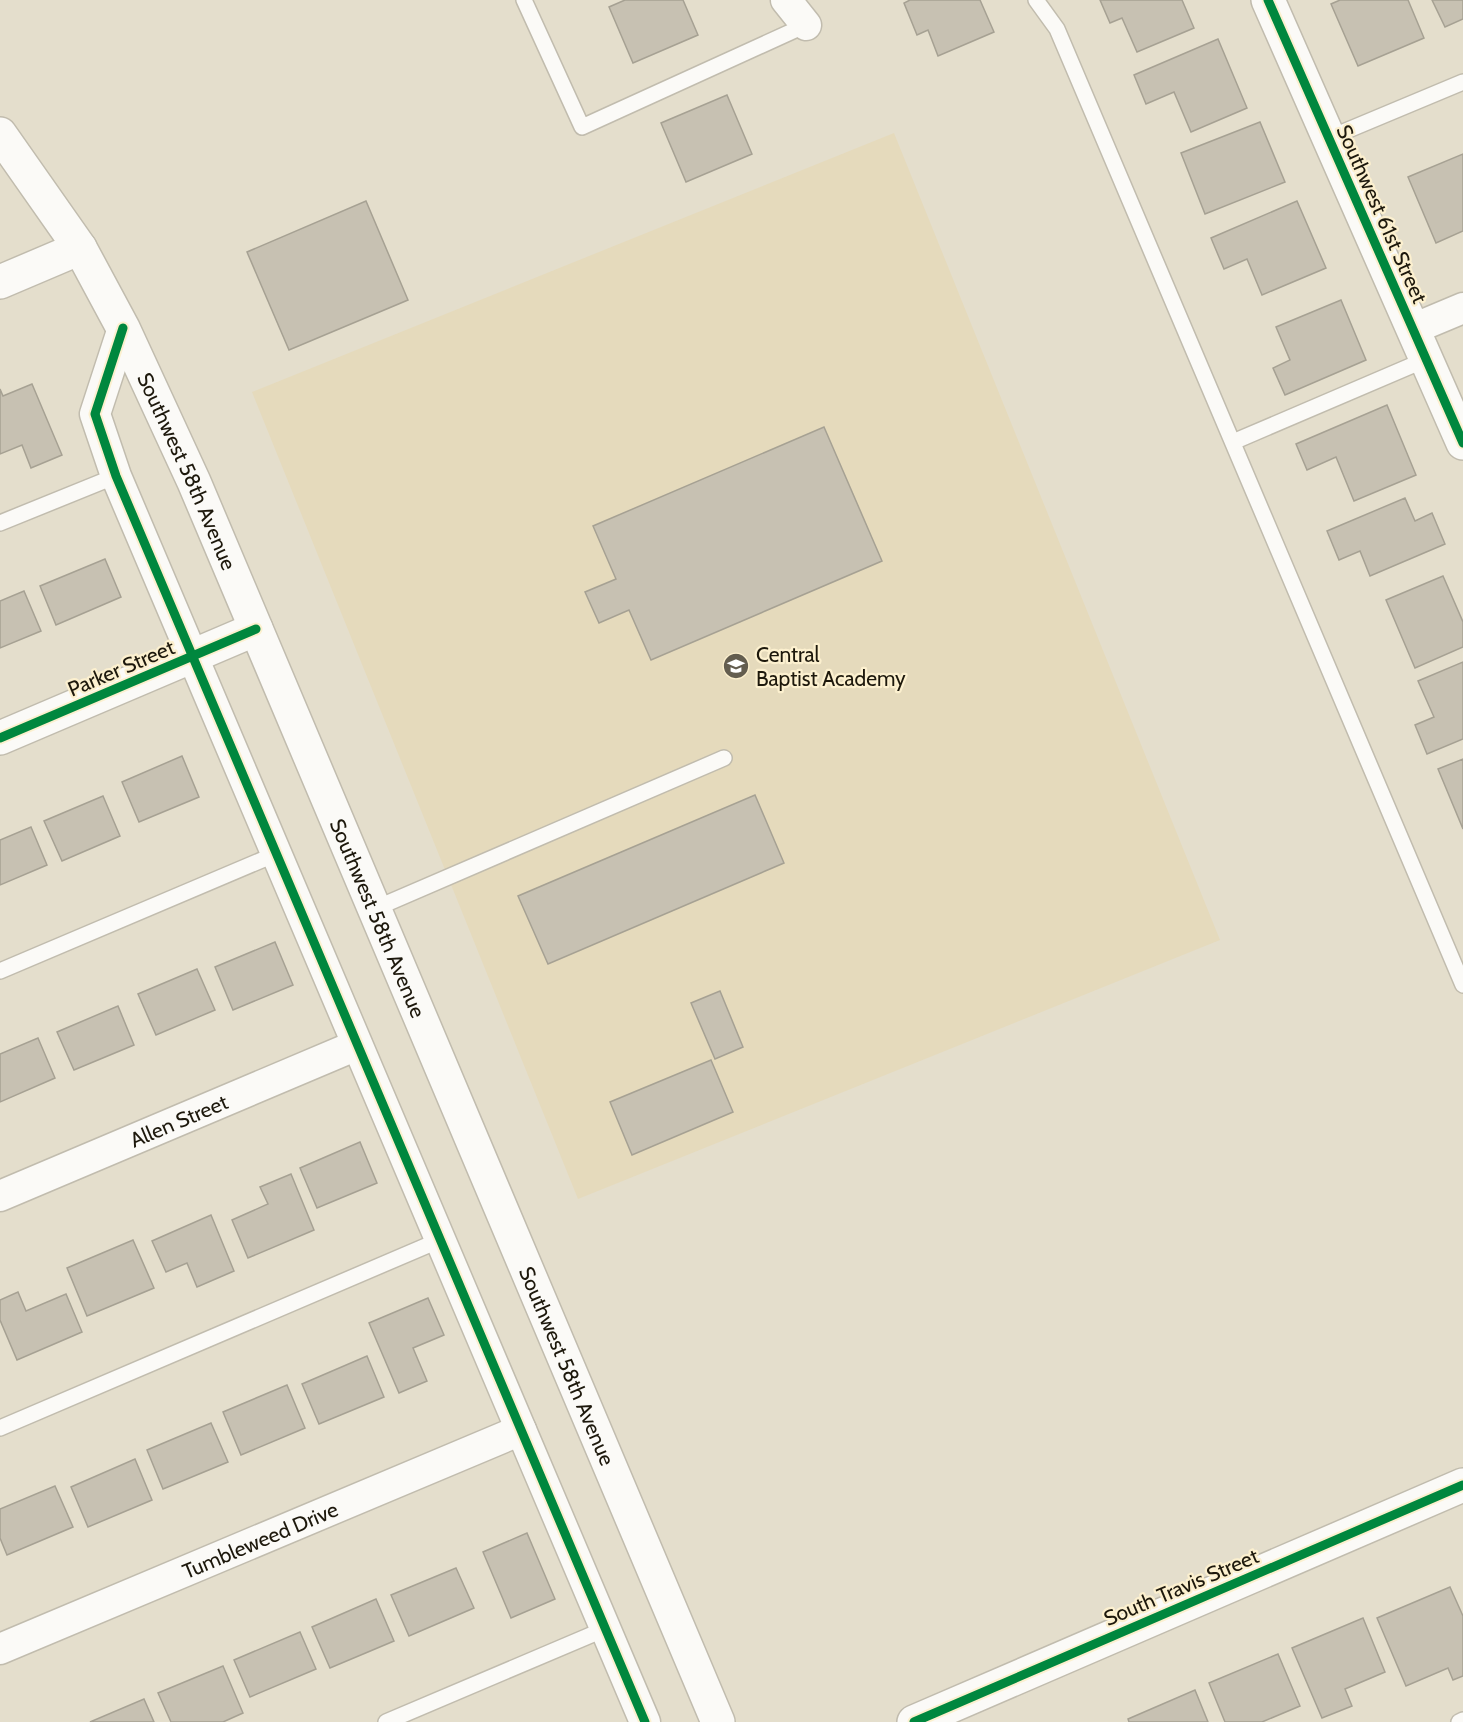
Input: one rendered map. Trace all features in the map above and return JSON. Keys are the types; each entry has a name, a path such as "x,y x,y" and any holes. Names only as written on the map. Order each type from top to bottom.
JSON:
{"main road":[{"name":"Southwest 61st Street","path":"1268,0 1463,443"},
{"name":"Southwest 58th Avenue","path":"0,134 80,248 123,328 194,482 718,1722"},
{"path":"0,282 80,248"},
{"name":"Parker Street","path":"0,738 256,629"},
{"name":"South Travis Street","path":"914,1722 1462,1489"}],"street":[{"path":"786,0 806,25"},
{"path":"1413,329 1463,308"},
{"path":"123,328 95,414 116,476 645,1722"},
{"name":"Allen Street","path":"0,1196 357,1045"},
{"name":"Tumbleweed Drive","path":"0,1649 521,1430"}],"lane":[{"path":"524,0 582,127 806,25"},
{"path":"1036,0 1057,29 1463,985"},
{"path":"1329,138 1463,82"},
{"path":"1233,442 1427,359"},
{"path":"0,523 116,476"},
{"path":"374,909 724,758"},
{"path":"0,971 276,854"},
{"path":"0,1428 440,1240"},
{"path":"386,1722 605,1629"},
{"path":"1459,1722 1463,1720"}],"shaded area":[{"name":"Central Baptist Academy","path":"894,133 1220,940 578,1199 252,392"}],"building":[{"path":"625,0 683,0 698,35 633,63 609,7"},
{"path":"910,0 980,0 994,32 938,56 928,30 917,35 904,3"},
{"path":"1100,0 1182,0 1194,28 1137,52 1122,18 1110,23"},
{"path":"1340,0 1408,0 1424,38 1358,66 1331,4"},
{"path":"1432,0 1463,0 1463,19 1445,27"},
{"path":"1218,39 1247,108 1191,132 1174,92 1146,104 1134,75"},
{"path":"727,95 752,154 686,182 661,123"},
{"path":"1260,122 1285,182 1205,214 1181,153"},
{"path":"1463,154 1463,231 1436,243 1408,177"},
{"path":"366,201 408,300 289,350 247,252"},
{"path":"1297,201 1326,268 1262,295 1247,259 1224,269 1211,238"},
{"path":"1341,300 1366,360 1285,395 1273,368 1290,360 1276,327"},
{"path":"32,384 62,455 31,468 22,445 0,454 0,389 3,396"},
{"path":"1387,405 1416,475 1354,501 1336,457 1307,470 1296,444"},
{"path":"824,427 882,561 651,660 629,610 599,623 585,592 616,579 593,526"},
{"path":"1405,498 1415,521 1432,513 1445,544 1370,576 1360,551 1339,560 1327,531"},
{"path":"105,559 121,597 56,625 40,586"},
{"path":"1443,576 1463,622 1463,647 1415,668 1386,600"},
{"path":"24,591 41,631 0,648 0,601"},
{"path":"1463,662 1463,739 1427,754 1415,725 1434,717 1418,681"},
{"path":"182,756 199,797 139,822 122,782"},
{"path":"1463,759 1463,829 1438,769"},
{"path":"755,795 784,863 548,964 518,896"},
{"path":"103,796 120,836 62,861 44,821"},
{"path":"31,827 47,865 0,885 0,840"},
{"path":"275,942 293,985 233,1010 215,967"},
{"path":"197,969 215,1010 156,1035 138,994"},
{"path":"720,991 743,1047 715,1059 691,1003"},
{"path":"118,1006 134,1045 74,1070 57,1032"},
{"path":"38,1038 55,1078 0,1102 0,1054"},
{"path":"711,1060 733,1112 632,1155 610,1102"},
{"path":"360,1142 377,1183 317,1208 300,1168"},
{"path":"291,1174 314,1230 248,1258 232,1220 268,1204 260,1187"},
{"path":"211,1215 234,1271 197,1287 187,1263 166,1272 152,1241"},
{"path":"133,1240 154,1288 87,1316 67,1268"},
{"path":"18,1292 26,1311 66,1294 82,1332 17,1360 0,1320 0,1300"},
{"path":"428,1298 444,1335 413,1348 427,1381 399,1393 369,1323"},
{"path":"367,1356 384,1397 319,1424 302,1384"},
{"path":"287,1385 305,1428 241,1455 223,1412"},
{"path":"211,1423 228,1462 163,1489 147,1450"},
{"path":"135,1459 152,1500 88,1527 71,1487"},
{"path":"55,1486 73,1527 7,1555 0,1538 0,1509"},
{"path":"527,1533 555,1599 511,1618 483,1552"},
{"path":"456,1568 474,1608 409,1636 391,1595"},
{"path":"1450,1587 1463,1616 1463,1676 1453,1680 1448,1668 1406,1686 1377,1618"},
{"path":"376,1599 394,1641 330,1668 312,1627"},
{"path":"1363,1618 1385,1672 1345,1689 1352,1706 1322,1718 1292,1648"},
{"path":"300,1632 316,1669 250,1697 234,1660"},
{"path":"1278,1654 1300,1706 1262,1722 1225,1722 1209,1683"},
{"path":"223,1666 243,1713 223,1722 171,1722 158,1693"},
{"path":"1195,1690 1208,1722 1129,1722 1128,1719"},
{"path":"144,1699 154,1722 90,1722"}],"cycle path":[{"path":"1268,0 1463,443"},
{"path":"123,328 95,414 116,476 645,1722"},
{"path":"0,738 256,629"},
{"path":"914,1722 1463,1485"}],"place":[{"name":"Central Baptist Academy","path":"736,666"}]}
